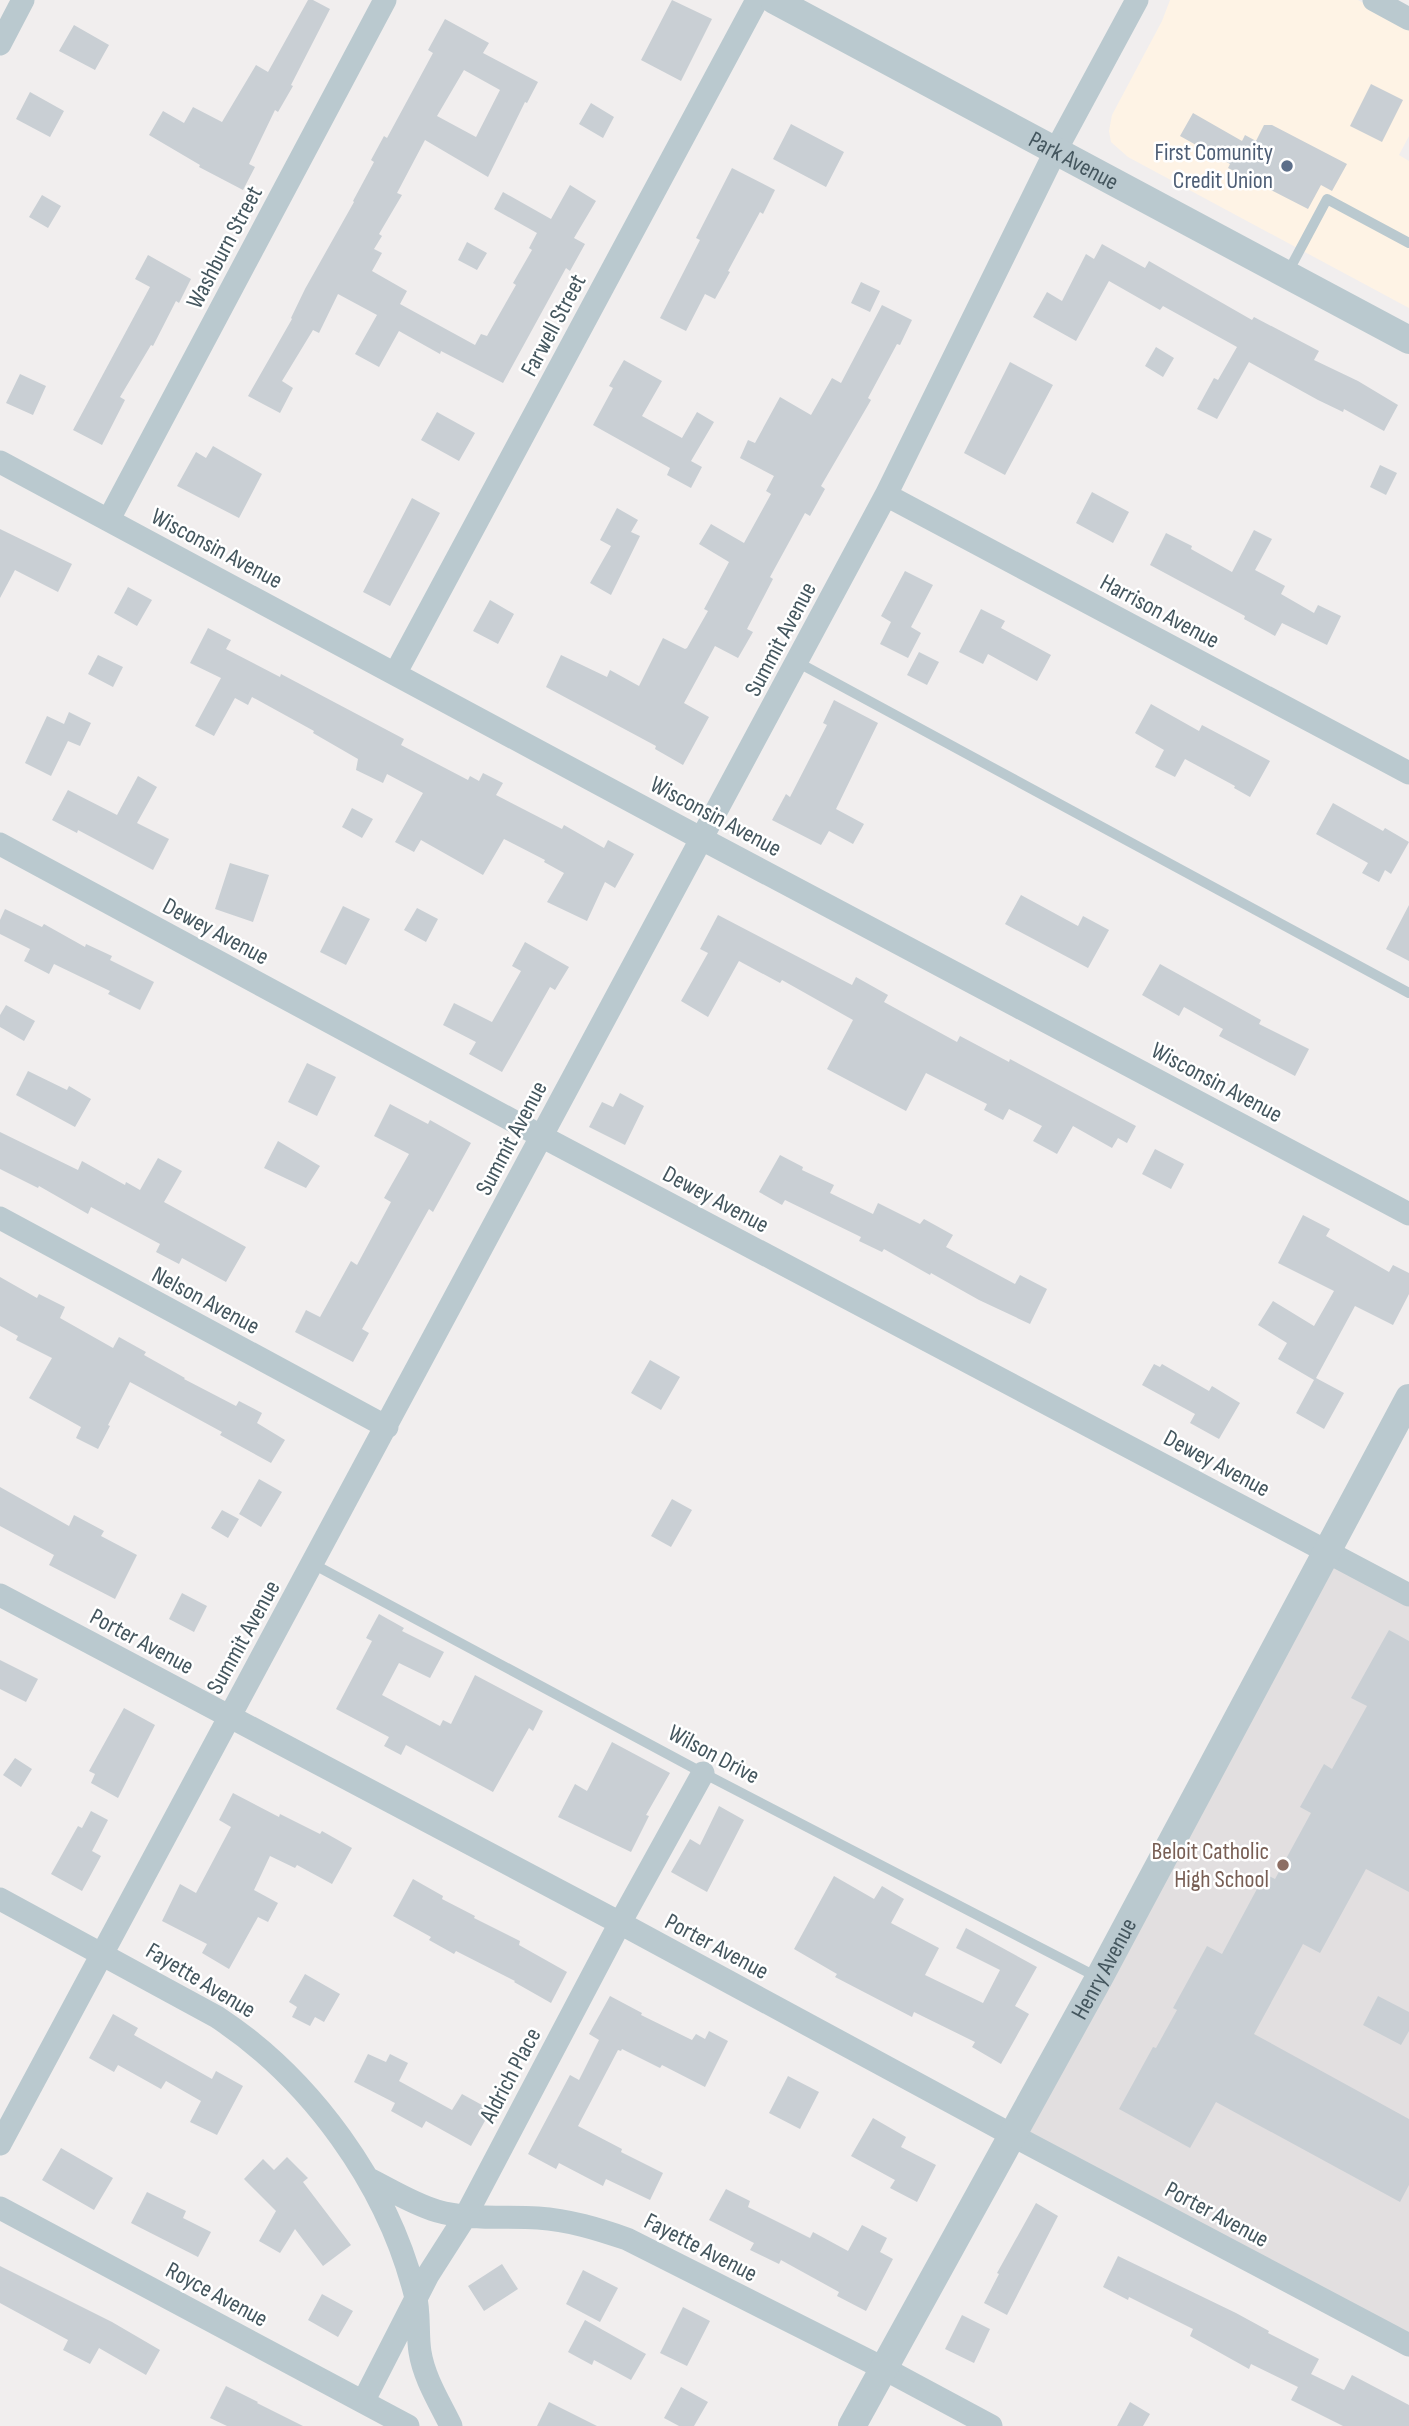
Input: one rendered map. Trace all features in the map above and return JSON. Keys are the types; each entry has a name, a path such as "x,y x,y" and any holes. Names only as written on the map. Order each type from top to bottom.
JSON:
{"street":[{"path":"0,44 23,0"},
{"name":"Washburn Street","path":"109,519 385,0"},
{"name":"Farwell Street","path":"395,674 757,0"},
{"name":"Park Avenue","path":"774,0 1409,340"},
{"name":"Summit Avenue","path":"0,2144 886,495 1056,150 1137,0"},
{"path":"1374,0 1409,19"},
{"name":"Wisconsin Avenue","path":"0,462 1409,1214"},
{"name":"Harrison Avenue","path":"886,495 1409,773"},
{"name":"Dewey Avenue","path":"0,844 541,1136 1409,1595"},
{"name":"Nelson Avenue","path":"0,1218 387,1427"},
{"name":"Henry Avenue","path":"852,2426 1099,1978 1409,1398"},
{"name":"Porter Avenue","path":"0,1595 1409,2345"},
{"name":"Aldrich Place","path":"363,2402 416,2296 442,2250 466,2217 620,1923 703,1773"},
{"name":"Fayette Avenue","path":"0,1899 217,2017 247,2037 274,2062 341,2138 369,2179 388,2216 416,2296 420,2354 451,2426"},
{"name":"Fayette Avenue","path":"369,2179 428,2207 466,2217 542,2218 586,2225 627,2239 883,2368 991,2426"},
{"name":"Royce Avenue","path":"0,2208 408,2426"}],"lane":[{"path":"1287,274 1327,199 1409,243"},
{"path":"797,662 1409,993"},
{"name":"Wilson Drive","path":"313,1564 703,1773 1099,1978"}],"shaded area":[{"path":"1170,0 1358,0 1409,29 1409,136 1399,155 1409,161 1409,308 1128,157 1111,142 1109,131 1112,115 1162,21"},
{"name":"Beloit Catholic High School","path":"1327,1551 1409,1595 1409,2357 1012,2135"}],"building":[{"path":"308,0 330,9 291,85 293,86 278,112 275,110 249,164 255,167 243,190 199,167 200,165 149,135 163,111 184,123 193,107 222,122 256,65 268,72"},
{"path":"672,0 712,19 681,81 641,60"},
{"path":"445,19 489,43 483,53 538,82 527,103 525,102 488,177 425,140 397,193 402,195 379,234 382,236 374,249 382,253 372,271 407,291 400,304 475,345 481,334 487,336 516,285 513,283 532,250 529,248 537,233 494,209 503,192 551,219 570,185 596,201 574,238 585,244 570,271 566,268 503,383 441,351 440,354 399,331 379,367 355,354 377,315 338,294 319,333 313,330 282,381 293,388 280,413 248,396 354,202 374,162 371,160 384,136 387,138 433,53 428,50","holes":["464,70 500,90 476,137 437,116"]},
{"path":"74,25 109,45 95,70 59,51"},
{"path":"1371,84 1403,100 1382,142 1350,126"},
{"path":"30,92 64,111 50,137 16,119"},
{"path":"591,103 614,117 603,138 579,124"},
{"name":"First Comunity Credit Union","path":"1193,113 1242,141 1245,135 1256,141 1264,125 1272,125 1347,164 1332,191 1321,185 1308,209 1228,168 1230,164 1180,136"},
{"path":"791,124 844,152 826,187 773,159"},
{"path":"732,168 775,190 763,214 760,212 715,299 705,294 686,331 660,318 700,240 696,238"},
{"path":"42,195 61,206 48,228 29,217"},
{"path":"467,242 487,253 477,270 458,260"},
{"path":"1102,244 1145,268 1149,261 1252,320 1254,317 1319,351 1314,360 1358,381 1398,405 1384,431 1344,409 1343,412 1318,400 1249,362 1217,419 1197,409 1214,378 1218,380 1237,347 1163,306 1160,310 1109,281 1076,341 1033,317 1047,292 1062,301 1086,254 1094,259"},
{"path":"148,255 191,279 120,397 125,400 102,445 73,430 150,287 135,279"},
{"path":"861,282 880,291 870,312 851,303"},
{"path":"882,305 912,320 868,398 871,400 821,486 825,489 810,516 805,513 770,577 773,579 747,629 753,632 738,658 715,646 684,703 709,717 683,765 655,749 656,746 546,687 561,655 607,677 610,670 639,686 663,638 687,648 708,611 704,609 729,562 699,544 711,524 744,543 771,494 766,491 774,476 740,458 748,440 755,443 780,397 811,415 832,378 841,383"},
{"path":"1156,347 1174,358 1163,377 1145,366"},
{"path":"624,360 662,381 642,416 682,438 697,412 714,422 691,461 702,467 691,488 667,475 670,468 593,425 613,388 609,386"},
{"path":"1010,362 1053,385 1005,475 964,453"},
{"path":"20,374 46,386 33,415 6,403"},
{"path":"437,412 475,433 459,461 421,440"},
{"path":"213,446 262,474 239,518 177,486 196,452 206,458"},
{"path":"1380,465 1397,473 1386,495 1370,487"},
{"path":"1092,492 1129,512 1113,543 1076,523"},
{"path":"412,498 440,513 390,606 363,592"},
{"path":"617,508 638,520 631,532 640,536 611,595 590,583 611,546 600,540"},
{"path":"0,529 72,564 58,592 15,570 0,598"},
{"path":"1254,530 1272,539 1255,570 1285,586 1281,594 1314,613 1318,605 1341,616 1327,645 1282,623 1275,636 1244,619 1245,616 1150,565 1166,533 1232,572"},
{"path":"905,571 933,585 911,627 921,633 908,658 880,644 891,622 881,616"},
{"path":"128,587 152,600 137,626 114,613"},
{"path":"490,600 514,614 498,644 473,631"},
{"path":"981,609 1005,621 1001,628 1051,655 1037,681 988,654 983,664 959,652"},
{"path":"208,628 231,640 226,649 280,677 281,674 404,739 401,745 468,780 470,776 479,781 483,773 503,783 496,795 562,829 564,825 604,848 608,840 634,854 615,888 605,882 587,921 547,902 564,873 504,839 483,875 421,840 414,852 395,842 423,793 387,774 383,783 356,770 358,759 252,697 248,705 235,698 214,736 195,726 221,678 190,663"},
{"path":"919,652 939,662 927,685 907,675"},
{"path":"98,655 123,667 113,687 88,674"},
{"path":"834,700 878,723 836,809 864,824 853,844 829,831 821,845 772,820 786,794 790,797 827,725 823,723"},
{"path":"1151,704 1199,731 1202,725 1270,761 1250,797 1185,759 1175,777 1155,767 1164,750 1135,733"},
{"path":"69,712 91,723 80,746 68,741 51,776 25,763 47,716 64,724"},
{"path":"138,776 157,787 137,823 169,839 153,870 78,830 77,833 52,820 68,790 117,815"},
{"path":"1333,803 1409,842 1391,874 1385,870 1379,882 1362,873 1368,863 1316,834"},
{"path":"352,808 373,819 362,838 342,827"},
{"path":"230,863 269,875 253,922 215,909"},
{"path":"1021,895 1078,926 1083,916 1109,930 1088,968 1005,924"},
{"path":"1409,905 1409,961 1386,949"},
{"path":"343,906 370,919 346,965 320,952"},
{"path":"417,908 438,919 426,942 404,930"},
{"path":"5,909 42,927 44,924 85,947 86,944 112,956 110,960 154,982 140,1010 108,994 110,991 54,964 49,974 24,961 30,949 0,934 0,920"},
{"path":"718,915 852,985 856,977 888,995 884,1002 957,1042 960,1036 1009,1062 1010,1059 1136,1126 1127,1143 1118,1138 1112,1148 1073,1126 1057,1154 1033,1141 1042,1126 1009,1109 1003,1120 984,1110 987,1104 926,1073 906,1111 827,1069 853,1020 782,980 780,983 739,961 708,1017 681,1001 708,953 700,949"},
{"path":"525,942 569,967 555,990 550,987 502,1072 469,1054 476,1042 443,1025 454,1003 492,1022 521,971 512,966"},
{"path":"1160,964 1261,1020 1259,1024 1309,1049 1295,1076 1219,1036 1223,1029 1184,1007 1179,1016 1142,995"},
{"path":"6,1005 35,1021 24,1041 0,1027 0,1015"},
{"path":"307,1063 336,1077 317,1116 288,1102"},
{"path":"28,1071 67,1090 69,1086 91,1099 75,1127 16,1095"},
{"path":"620,1093 644,1106 625,1145 589,1127 602,1102 613,1107"},
{"path":"390,1104 428,1124 430,1120 471,1143 433,1212 429,1209 362,1329 369,1333 353,1362 295,1332 306,1310 320,1317 351,1261 357,1265 391,1202 384,1198 409,1154 374,1136"},
{"path":"0,1132 78,1170 82,1161 125,1185 126,1182 140,1190 158,1158 182,1171 164,1202 246,1247 226,1282 182,1258 179,1264 156,1252 160,1244 91,1207 88,1214 39,1186 38,1188 0,1169"},
{"path":"278,1141 320,1166 306,1188 264,1168"},
{"path":"1155,1149 1184,1164 1171,1189 1142,1174"},
{"path":"780,1155 803,1167 802,1170 834,1185 830,1193 873,1214 878,1203 920,1224 924,1219 953,1235 946,1247 1015,1284 1020,1275 1047,1289 1030,1324 931,1273 930,1275 884,1249 882,1252 859,1241 861,1237 785,1200 782,1205 759,1192"},
{"path":"1303,1215 1330,1229 1326,1236 1389,1272 1393,1265 1409,1273 1409,1294 1393,1325 1355,1306 1316,1378 1344,1393 1324,1429 1296,1413 1314,1380 1278,1359 1287,1343 1258,1325 1273,1301 1314,1326 1334,1291 1278,1263"},
{"path":"0,1277 37,1298 39,1294 65,1307 60,1318 113,1348 119,1337 184,1379 236,1406 239,1401 262,1413 257,1423 285,1440 271,1463 220,1435 222,1432 130,1382 98,1449 76,1438 81,1427 29,1398 52,1358 16,1340 18,1336 0,1326"},
{"path":"650,1360 680,1377 661,1410 631,1393"},
{"path":"1154,1364 1160,1367 1162,1364 1209,1391 1212,1386 1240,1403 1219,1439 1190,1423 1195,1414 1142,1385"},
{"path":"259,1479 282,1492 261,1527 239,1514"},
{"path":"0,1487 69,1526 74,1515 104,1531 101,1536 137,1555 115,1599 49,1565 54,1555 0,1526"},
{"path":"672,1499 692,1510 671,1547 651,1536"},
{"path":"222,1510 239,1519 228,1538 211,1528"},
{"path":"182,1593 207,1606 194,1632 169,1619"},
{"path":"379,1614 404,1628 402,1631 444,1652 430,1678 399,1663 382,1695 440,1726 443,1720 451,1724 475,1675 543,1711 533,1731 529,1728 493,1792 406,1745 401,1755 384,1746 389,1737 336,1709 372,1641 366,1638"},
{"path":"1389,1630 1409,1641 1409,1892 1366,1869 1320,1953 1303,1944 1254,2034 1409,2119 1409,2185 1400,2202 1216,2102 1190,2148 1119,2109 1177,2010 1173,2008 1207,1946 1222,1954 1265,1874 1275,1879 1311,1813 1300,1807 1324,1764 1332,1769 1367,1706 1351,1698"},
{"path":"0,1660 38,1679 26,1702 0,1689"},
{"path":"124,1708 155,1725 118,1798 91,1783 95,1774 89,1771"},
{"path":"612,1742 670,1773 646,1815 649,1816 631,1852 558,1817 575,1784 587,1791"},
{"path":"15,1758 32,1769 21,1787 3,1775"},
{"path":"233,1793 279,1817 280,1814 320,1834 322,1831 352,1848 332,1884 297,1865 295,1868 270,1856 254,1890 278,1903 268,1922 258,1917 229,1969 202,1953 207,1944 162,1921 180,1884 196,1893 231,1827 219,1820"},
{"path":"719,1806 744,1820 707,1892 671,1872 690,1839 700,1845"},
{"path":"91,1811 108,1820 92,1851 101,1856 82,1891 51,1874 78,1826 82,1828"},
{"path":"834,1876 874,1899 882,1886 904,1899 891,1923 939,1948 925,1975 983,2003 1000,1970 956,1948 966,1928 1037,1967 1015,2006 1029,2014 1001,2064 972,2047 975,2042 914,2012 912,2017 835,1977 837,1974 794,1949"},
{"path":"413,1879 443,1896 442,1899 475,1916 474,1918 520,1941 519,1945 567,1972 551,2003 456,1951 454,1954 429,1940 431,1937 393,1916"},
{"path":"305,1974 340,1994 324,2022 315,2017 310,2026 292,2017 297,2007 289,2002"},
{"path":"610,1996 692,2040 696,2034 705,2039 709,2031 728,2041 705,2087 662,2065 660,2068 622,2049 618,2050 578,2126 663,2173 650,2200 606,2179 603,2186 559,2163 556,2169 528,2154 570,2075 579,2080 599,2040 589,2034"},
{"path":"1378,1996 1409,2012 1409,2031 1401,2045 1363,2025"},
{"path":"113,2014 138,2028 134,2035 212,2079 216,2071 243,2086 217,2135 190,2122 201,2101 166,2081 161,2089 118,2065 114,2072 89,2058"},
{"path":"368,2054 386,2062 390,2054 408,2063 399,2081 452,2110 462,2094 491,2110 471,2146 426,2121 422,2128 391,2111 395,2103 354,2082"},
{"path":"788,2076 819,2092 800,2129 769,2113"},
{"path":"873,2118 906,2137 901,2147 936,2165 917,2202 890,2188 895,2180 851,2156"},
{"path":"61,2148 113,2178 94,2210 42,2180"},
{"path":"287,2157 308,2178 303,2182 351,2245 323,2266 295,2229 280,2253 259,2241 276,2211 244,2179 263,2159 274,2170"},
{"path":"726,2189 750,2201 748,2207 810,2238 813,2232 848,2251 862,2225 887,2238 880,2252 893,2259 866,2311 837,2296 839,2292 781,2260 779,2264 750,2250 754,2243 709,2220"},
{"path":"147,2192 186,2211 183,2218 211,2232 198,2257 131,2223"},
{"path":"1036,2203 1058,2216 1007,2315 984,2303 999,2274 997,2273"},
{"path":"1118,2256 1236,2313 1319,2359 1311,2374 1344,2390 1352,2375 1409,2405 1409,2426 1343,2426 1291,2400 1298,2387 1251,2364 1249,2369 1190,2336 1193,2329 1103,2287"},
{"path":"502,2264 518,2289 484,2311 468,2286"},
{"path":"0,2266 112,2322 160,2350 146,2375 99,2348 90,2364 63,2350 68,2340 0,2303"},
{"path":"583,2270 618,2288 600,2322 566,2304"},
{"path":"322,2294 353,2311 338,2337 308,2320"},
{"path":"683,2307 710,2321 687,2366 660,2353"},
{"path":"962,2315 990,2329 974,2363 945,2349"},
{"path":"585,2320 646,2354 631,2380 594,2360 592,2365 568,2352"},
{"path":"226,2386 303,2426 227,2426 210,2418"},
{"path":"681,2387 708,2402 694,2426 679,2426 664,2418"},
{"path":"549,2402 597,2426 537,2426"},
{"path":"1130,2402 1150,2414 1143,2426 1117,2426"}],"place":[{"name":"First Comunity Credit Union","path":"1287,166"},
{"name":"Beloit Catholic High School","path":"1283,1865"}]}
